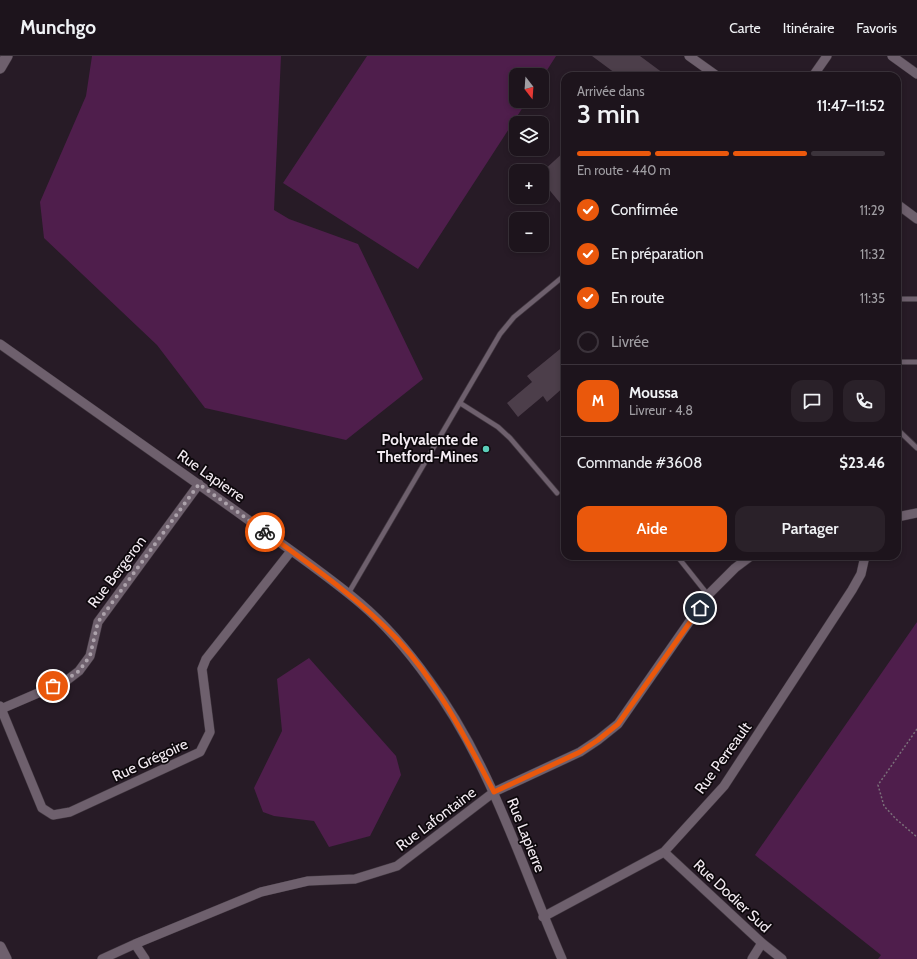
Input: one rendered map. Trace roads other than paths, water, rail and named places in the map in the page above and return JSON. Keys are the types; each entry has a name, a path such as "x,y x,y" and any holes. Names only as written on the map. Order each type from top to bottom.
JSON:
{"street":[{"path":"0,68 7,56"},
{"path":"689,56 711,72"},
{"path":"816,72 827,56"},
{"path":"892,56 917,74"},
{"path":"901,207 917,218"},
{"name":"Rue Lapierre","path":"0,344 291,550 360,604 397,640 430,681 462,729 494,792 543,917 562,959"},
{"name":"Rue Bergeron","path":"1,707 66,680 79,671 90,656 98,622 199,484"},
{"path":"901,516 917,513"},
{"name":"Rue Grégoire","path":"1,707 42,808 53,815 70,812 200,752 210,732 202,669 206,659 291,550"},
{"name":"Rue Lafontaine","path":"102,959 261,892 308,881 355,879 397,866 494,792 580,752 618,724 708,595 745,560"},
{"name":"Rue Perreault","path":"543,917 664,852 724,786 852,590 861,574 864,560"},
{"name":"Rue Dodier Sud","path":"664,852 762,943 782,959"},
{"path":"752,959 762,943"},
{"path":"135,944 145,959"},
{"path":"0,947 6,959"}],"lane":[{"path":"348,594 505,329 514,317 561,278"},
{"path":"901,299 917,299"},
{"path":"901,362 917,362"},
{"path":"460,403 502,430 557,493"},
{"path":"901,433 917,448"},
{"path":"680,560 708,595"}],"place":[{"name":"Polyvalente de Thetford-Mines","path":"486,449"}]}
